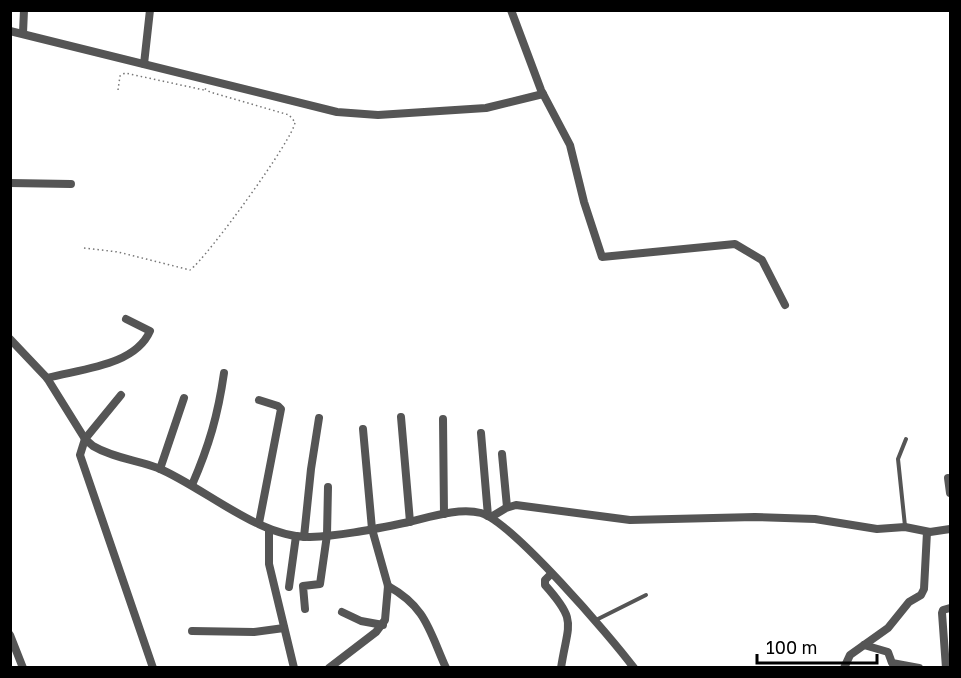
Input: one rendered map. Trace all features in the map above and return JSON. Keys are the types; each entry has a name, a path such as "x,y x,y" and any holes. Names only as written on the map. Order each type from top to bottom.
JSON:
{"street":[{"path":"22,33 24,10"},
{"path":"144,64 150,10"},
{"path":"511,10 543,94 570,145 602,257 735,244 762,260 785,305"},
{"path":"10,31 207,78 322,109 362,114 486,108 543,94"},
{"path":"10,183 71,184"},
{"path":"47,378 112,361 135,352 150,331 126,319"},
{"path":"10,339 47,378 85,438 101,451 160,469 269,530 286,536 327,535 372,529 444,514 474,512 489,516 551,574 634,668"},
{"path":"192,485 210,445 218,417 224,373"},
{"path":"121,395 85,438 80,450 80,458 153,668"},
{"path":"160,469 184,398"},
{"path":"259,400 278,406 281,411 259,523"},
{"path":"402,417 410,522"},
{"path":"289,587 300,536 319,418"},
{"path":"442,419 444,514"},
{"path":"329,667 383,625 388,586 372,529 363,429"},
{"path":"481,433 489,516"},
{"path":"502,453 507,507"},
{"path":"948,478 951,493"},
{"path":"305,609 303,586 320,585 327,535 328,487"},
{"path":"489,516 507,507 528,506 630,520 767,517 815,519 877,529 904,527 927,532 951,529"},
{"path":"269,530 269,564 294,668"},
{"path":"843,668 850,655 882,633 909,602 922,594 927,532"},
{"path":"551,574 545,580 545,585 566,611 568,618 561,668"},
{"path":"388,586 407,597 420,612 446,668"},
{"path":"946,668 943,611 951,608"},
{"path":"342,612 361,621 383,625"},
{"path":"192,631 254,632 284,628"},
{"path":"10,635 23,668"},
{"path":"864,645 888,652 892,663 919,668"}],"lane":[{"path":"904,527 898,459 906,439"},
{"path":"594,621 646,595"}],"path":[{"path":"84,248 118,252 189,270 193,269 278,156 296,124 289,115 205,90 125,73 120,76 118,90"},
{"path":"205,90 207,78"}]}
